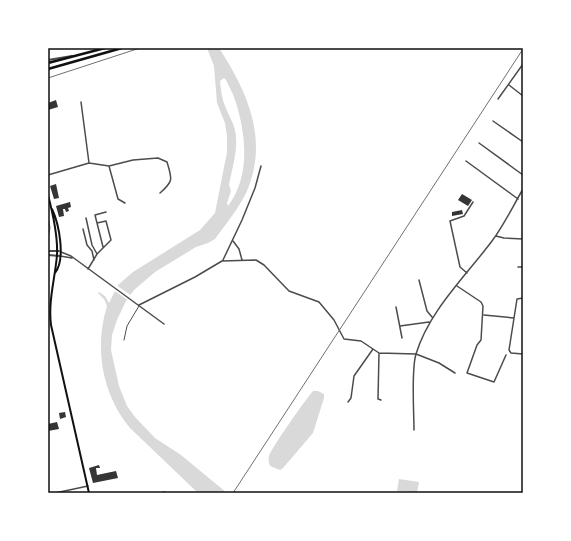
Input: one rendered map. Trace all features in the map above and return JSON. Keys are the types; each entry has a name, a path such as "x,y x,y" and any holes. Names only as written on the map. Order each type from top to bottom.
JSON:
{"main road":[{"path":"48,63 105,48"},
{"path":"48,69 122,48"},
{"path":"48,195 58,226 61,252 58,270 55,273"},
{"path":"51,207 57,251 55,273 49,301 52,330 90,493"}],"street":[{"path":"48,60 77,55"},
{"path":"498,99 523,64"},
{"path":"509,85 523,96"},
{"path":"81,102 89,163"},
{"path":"494,121 523,142"},
{"path":"479,143 523,174"},
{"path":"48,175 89,163 109,166 134,160 163,159 167,164 171,181 170,184 160,193"},
{"path":"466,161 518,198"},
{"path":"109,166 118,200 125,203"},
{"path":"223,261 255,188 261,166"},
{"path":"414,430 416,354 432,317 496,236 523,189"},
{"path":"467,273 460,266 450,221 464,216 473,202"},
{"path":"103,247 95,215 106,212"},
{"path":"86,218 97,253"},
{"path":"88,269 97,253 111,240 106,221 97,223"},
{"path":"83,229 87,245 92,251 94,260"},
{"path":"85,235 90,234"},
{"path":"496,236 523,239"},
{"path":"233,241 239,249 242,260"},
{"path":"48,251 61,252 72,258 164,324"},
{"path":"48,254 72,258"},
{"path":"139,305 223,261 242,260 260,262 289,291 317,300 333,318 343,338 361,342 379,353 416,354 439,363 455,373"},
{"path":"518,267 523,267"},
{"path":"419,280 427,311 432,317"},
{"path":"457,286 482,304 483,315 481,340 477,345 467,373 494,382 506,355"},
{"path":"523,298 517,299 509,350 511,353 523,354"},
{"path":"396,307 402,338"},
{"path":"483,315 514,318"},
{"path":"400,326 427,321 430,322"},
{"path":"348,402 351,398 354,376 373,349"},
{"path":"379,353 378,399 380,400"},
{"path":"55,493 88,486"}],"lane":[{"path":"124,340 129,323 139,305"}],"shaded area":[{"path":"207,48 219,48 238,81 252,116 256,153 253,172 247,191 236,210 215,239 196,247 155,272 134,290 126,301 117,320 112,335 111,350 119,386 127,406 135,417 155,438 181,455 227,493 198,493 130,428 120,415 107,386 103,370 101,338 107,306 104,299 98,293 99,292 105,296 109,303 118,285 133,272 200,230 215,213 227,152 227,136 225,123 217,103 214,66","holes":["224,78 234,97 239,113 244,140 243,168 240,181 228,206 227,203 231,191 229,185 235,158 236,137 235,130 221,91 220,81"]},
{"path":"313,391 318,391 324,394 324,398 313,433 283,468 280,470 270,466 269,456 271,451"},
{"path":"399,479 419,482 417,493 397,491"}],"pier":[{"path":"116,285 132,296 129,301 112,289"}],"building":[{"path":"56,100 58,107 48,110 48,103"},
{"path":"56,184 59,198 54,199 50,186"},
{"path":"462,194 472,200 468,206 458,200"},
{"path":"70,202 71,207 68,208 69,211 66,212 65,209 63,209 64,216 59,217 56,206"},
{"path":"462,210 463,214 452,216 452,212"},
{"path":"65,412 66,417 60,419 59,413"},
{"path":"57,422 59,429 48,431 48,424"},
{"path":"99,465 100,468 96,468 97,475 116,471 118,478 93,483 89,468"}],"tram line":[{"path":"48,78 140,48"},
{"path":"48,216 50,228 48,238"}],"railway":[{"path":"233,493 523,49"}]}
